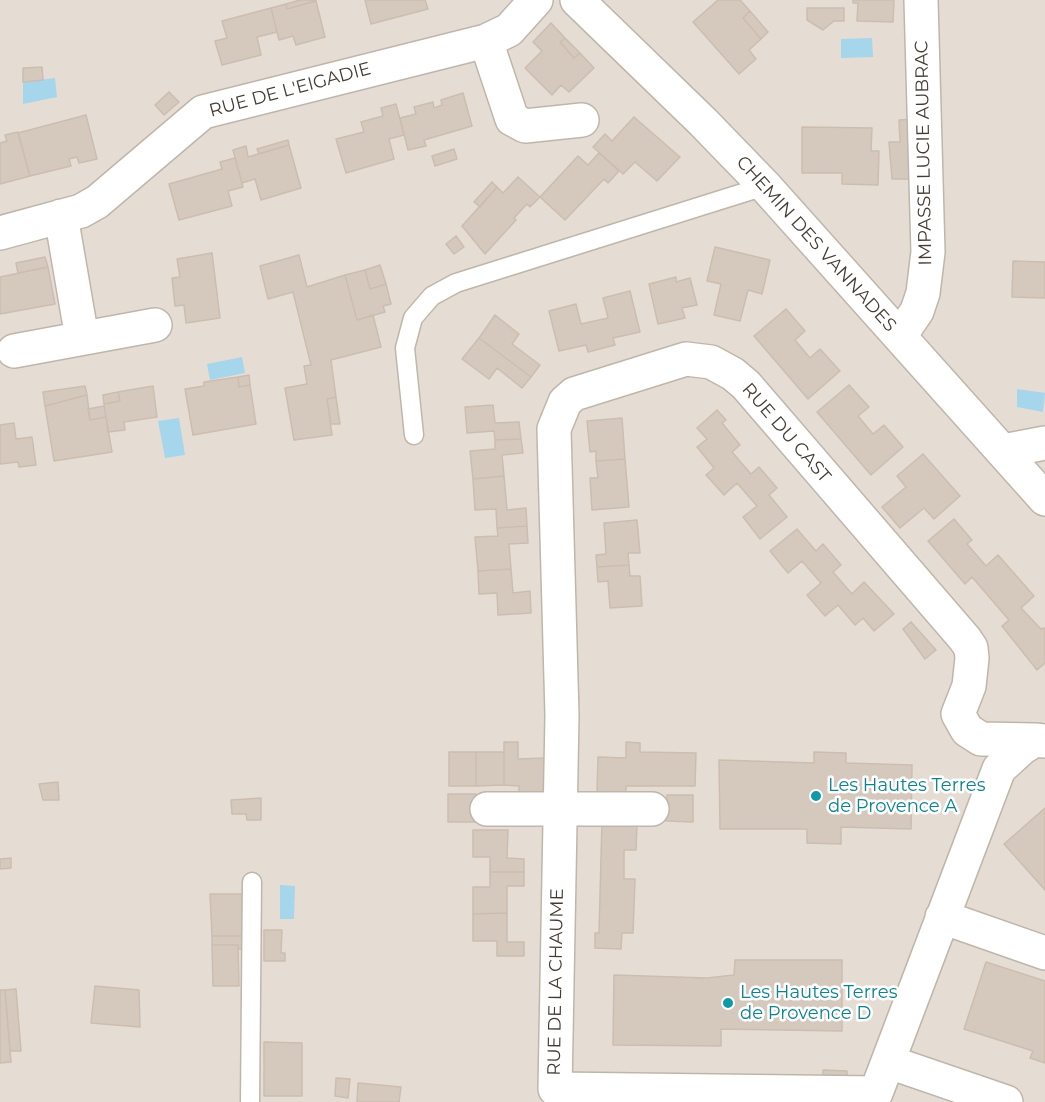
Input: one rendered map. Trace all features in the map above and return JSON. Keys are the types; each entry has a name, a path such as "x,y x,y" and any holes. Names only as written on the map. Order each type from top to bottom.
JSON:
{"street":[{"name":"RUE DE L'EIGADIE","path":"0,233 81,211 97,202 202,112 486,41 509,30 536,0"},
{"name":"CHEMIN DES VANNADES","path":"578,0 765,186 1045,499"},
{"name":"IMPASSE LUCIE AUBRAC","path":"900,336 917,311 923,293 928,252 921,0"},
{"path":"486,41 512,119 525,126 582,120"},
{"path":"61,216 82,338"},
{"path":"14,351 155,325"},
{"name":"RUE DU CAST","path":"561,673 554,429 557,416 565,402 588,388 672,362 700,360 720,366 746,385 965,639 971,648 972,658 969,686 958,714 967,730 981,739 1040,740"},
{"path":"1003,451 1045,443"},
{"name":"RUE DE LA CHAUME","path":"561,673 555,1089 876,1093 999,769 1004,761 1040,740"},
{"path":"487,809 652,809"},
{"path":"942,917 1045,953"},
{"path":"889,1062 1006,1102"}],"lane":[{"path":"414,435 405,348 413,318 432,296 456,283 765,186"},
{"path":"250,1102 252,882"}],"shaded area":[{"path":"0,0 1045,0 1045,1102 0,1102"}],"water":[{"path":"872,38 873,57 841,58 841,39"},
{"path":"55,78 57,97 23,104 23,82"},
{"path":"242,357 245,373 210,380 207,364"},
{"path":"1017,389 1045,393 1043,412 1017,407"},
{"path":"179,418 185,455 165,458 158,421"},
{"path":"280,885 295,886 294,919 280,919"}],"building":[{"path":"300,0 316,1 287,9 286,4"},
{"path":"365,0 425,0 428,9 371,24"},
{"path":"718,0 740,0 750,11 743,18 761,39 749,50 756,59 739,74 693,22"},
{"path":"853,0 894,0 893,22 857,21 858,3 853,3"},
{"path":"316,1 325,37 296,45 293,36 279,40 271,8 286,4 287,9"},
{"path":"271,8 277,32 257,37 261,55 222,65 215,41 227,38 222,21"},
{"path":"807,8 844,8 844,21 834,21 823,30 807,20"},
{"path":"750,11 768,32 761,39 743,18"},
{"path":"551,23 565,38 560,42 574,58 580,53 594,68 569,92 561,85 552,95 525,68 542,51 533,42"},
{"path":"565,38 580,53 574,58 560,42"},
{"path":"42,67 43,80 23,82 23,68"},
{"path":"169,92 179,102 164,115 155,105"},
{"path":"463,93 472,126 424,140 426,146 408,150 400,118 416,114 414,107 433,102 434,108 442,105 441,100"},
{"path":"396,104 404,135 389,139 394,159 346,173 336,139 364,132 361,122 383,116 381,108"},
{"path":"86,115 97,159 79,163 77,157 69,159 71,166 30,176 18,133"},
{"path":"634,117 680,157 657,181 635,162 623,174 593,147 605,134 612,141"},
{"path":"915,119 916,179 892,179 889,142 900,142 899,120"},
{"path":"802,127 872,128 871,151 879,151 878,185 842,184 842,173 802,173"},
{"path":"18,132 30,176 0,184 0,143 7,141 5,135"},
{"path":"288,140 289,145 259,154 257,149"},
{"path":"289,145 301,188 261,200 255,179 242,183 233,150 246,146 248,157"},
{"path":"454,149 457,159 435,166 432,156"},
{"path":"599,153 619,171 608,183 604,179 565,220 540,197 578,156 588,165"},
{"path":"235,158 243,187 228,191 232,206 179,220 169,184 222,169 220,162"},
{"path":"518,177 540,197 530,207 527,204 514,218 516,220 485,254 462,226 497,187 503,193"},
{"path":"492,182 497,187 480,207 474,202"},
{"path":"456,236 464,247 454,254 446,244"},
{"path":"715,247 770,260 762,294 748,290 740,321 714,315 721,284 707,281"},
{"path":"212,253 220,318 186,323 184,305 175,306 172,278 180,277 177,259"},
{"path":"299,255 307,287 345,275 357,320 373,315 381,347 331,360 336,397 327,399 332,435 294,440 285,388 307,384 304,366 311,365 293,292 268,299 260,266"},
{"path":"45,257 48,267 18,273 16,263"},
{"path":"1013,261 1045,262 1045,298 1012,297"},
{"path":"380,265 386,284 370,289 365,270"},
{"path":"48,267 55,304 0,314 0,277"},
{"path":"365,270 370,289 386,284 391,304 383,306 385,312 357,320 345,275"},
{"path":"676,277 676,282 690,278 697,305 682,308 685,318 658,324 649,284"},
{"path":"630,291 640,332 613,338 615,345 588,352 586,345 559,351 549,311 576,304 581,324 608,318 603,298"},
{"path":"786,309 805,331 795,340 810,358 820,349 840,371 808,399 754,336"},
{"path":"495,315 519,334 512,344 540,365 531,377 479,338"},
{"path":"479,338 531,377 522,388 497,368 489,379 462,359"},
{"path":"249,375 250,385 239,387 238,377"},
{"path":"238,377 239,387 250,385 256,424 193,435 185,389 204,386 204,382"},
{"path":"849,385 869,407 858,416 873,434 884,425 903,447 871,475 817,412"},
{"path":"85,386 87,395 45,406 43,392"},
{"path":"153,386 157,417 124,422 125,430 108,432 104,404 120,401 118,392"},
{"path":"118,392 120,401 104,404 103,395"},
{"path":"87,395 90,420 106,417 112,452 54,461 45,406"},
{"path":"336,397 340,424 331,424 327,399"},
{"path":"493,405 495,423 519,422 521,439 495,440 494,431 467,433 465,407"},
{"path":"104,406 106,417 90,420 88,409"},
{"path":"717,410 726,420 722,423 740,445 732,452 751,474 759,467 777,488 769,495 787,517 760,539 743,517 757,506 737,483 724,495 706,475 714,468 697,447 707,439 697,428"},
{"path":"622,418 625,459 596,461 596,451 590,452 587,421"},
{"path":"14,423 16,439 32,437 36,465 19,467 18,462 0,464 0,425"},
{"path":"521,439 523,453 502,455 504,476 473,479 470,451 495,449 495,440"},
{"path":"923,454 960,496 934,519 924,508 900,528 882,507 906,487 897,476"},
{"path":"625,459 629,507 592,510 590,478 598,478 596,461"},
{"path":"504,476 507,510 526,508 527,526 497,528 496,509 475,510 473,479"},
{"path":"954,519 972,540 967,544 986,566 998,555 1034,596 1021,608 1041,629 1045,628 1045,663 1037,670 1002,626 1009,620 972,577 965,584 928,541"},
{"path":"637,520 640,553 628,553 629,565 597,567 596,555 606,554 604,523"},
{"path":"527,526 528,543 509,544 511,569 478,571 475,537 498,536 497,528"},
{"path":"797,529 816,551 823,544 841,565 833,572 852,594 864,582 894,614 874,631 863,618 855,625 838,605 825,616 807,595 821,583 802,561 788,573 770,551"},
{"path":"629,565 630,576 640,576 642,606 610,608 608,581 598,582 597,567"},
{"path":"511,569 513,593 530,591 531,613 498,615 497,593 479,594 478,571"},
{"path":"911,622 936,650 925,659 903,629"},
{"path":"504,742 518,742 518,759 546,758 546,792 519,792 519,786 504,785"},
{"path":"626,742 640,743 640,752 696,753 695,786 626,786 626,792 597,792 598,757 626,758"},
{"path":"449,752 476,752 476,786 449,786"},
{"path":"476,752 504,752 504,785 476,786"},
{"name":"Les Hautes Terres de Provence A","path":"814,752 846,753 846,763 912,765 911,829 841,827 841,844 807,843 807,829 720,829 719,760 814,763"},
{"path":"58,782 59,800 43,800 39,784"},
{"path":"448,794 476,794 476,822 448,822"},
{"path":"667,795 693,795 693,822 666,821"},
{"path":"261,798 261,820 247,820 246,814 232,814 231,800"},
{"path":"1045,808 1045,890 1004,844"},
{"path":"602,821 637,822 636,850 624,850 624,879 635,879 633,933 622,933 621,949 595,948 595,933 599,933"},
{"path":"473,830 508,830 507,858 524,859 524,872 490,872 490,857 473,857"},
{"path":"11,858 11,868 0,869 0,859"},
{"path":"490,872 524,872 524,886 507,886 507,913 473,914 473,887 490,887"},
{"path":"210,894 242,894 243,936 212,936"},
{"path":"507,913 507,942 524,942 524,956 497,956 497,941 473,941 473,914"},
{"path":"264,930 282,930 281,953 285,953 285,961 264,961"},
{"path":"212,936 243,936 243,949 238,949 238,945 212,945"},
{"path":"212,945 238,945 239,986 213,986"},
{"name":"Les Hautes Terres de Provence D","path":"735,960 842,960 842,1031 721,1029 721,1046 613,1045 614,975 707,978 734,975"},
{"path":"986,962 1045,981 1045,1063 1030,1058 1033,1051 964,1029"},
{"path":"95,986 139,990 140,1027 91,1023"},
{"path":"16,989 21,1051 10,1051 5,990"},
{"path":"0,990 5,990 11,1062 0,1063"},
{"path":"264,1042 302,1043 302,1096 264,1096"},
{"path":"823,1070 847,1071 847,1081 823,1080"},
{"path":"336,1078 350,1079 348,1098 335,1096"},
{"path":"358,1083 401,1087 399,1102 357,1102"}],"place":[{"name":"Les Hautes Terres de Provence A","path":"816,796"},
{"name":"Les Hautes Terres de Provence D","path":"728,1003"}]}
